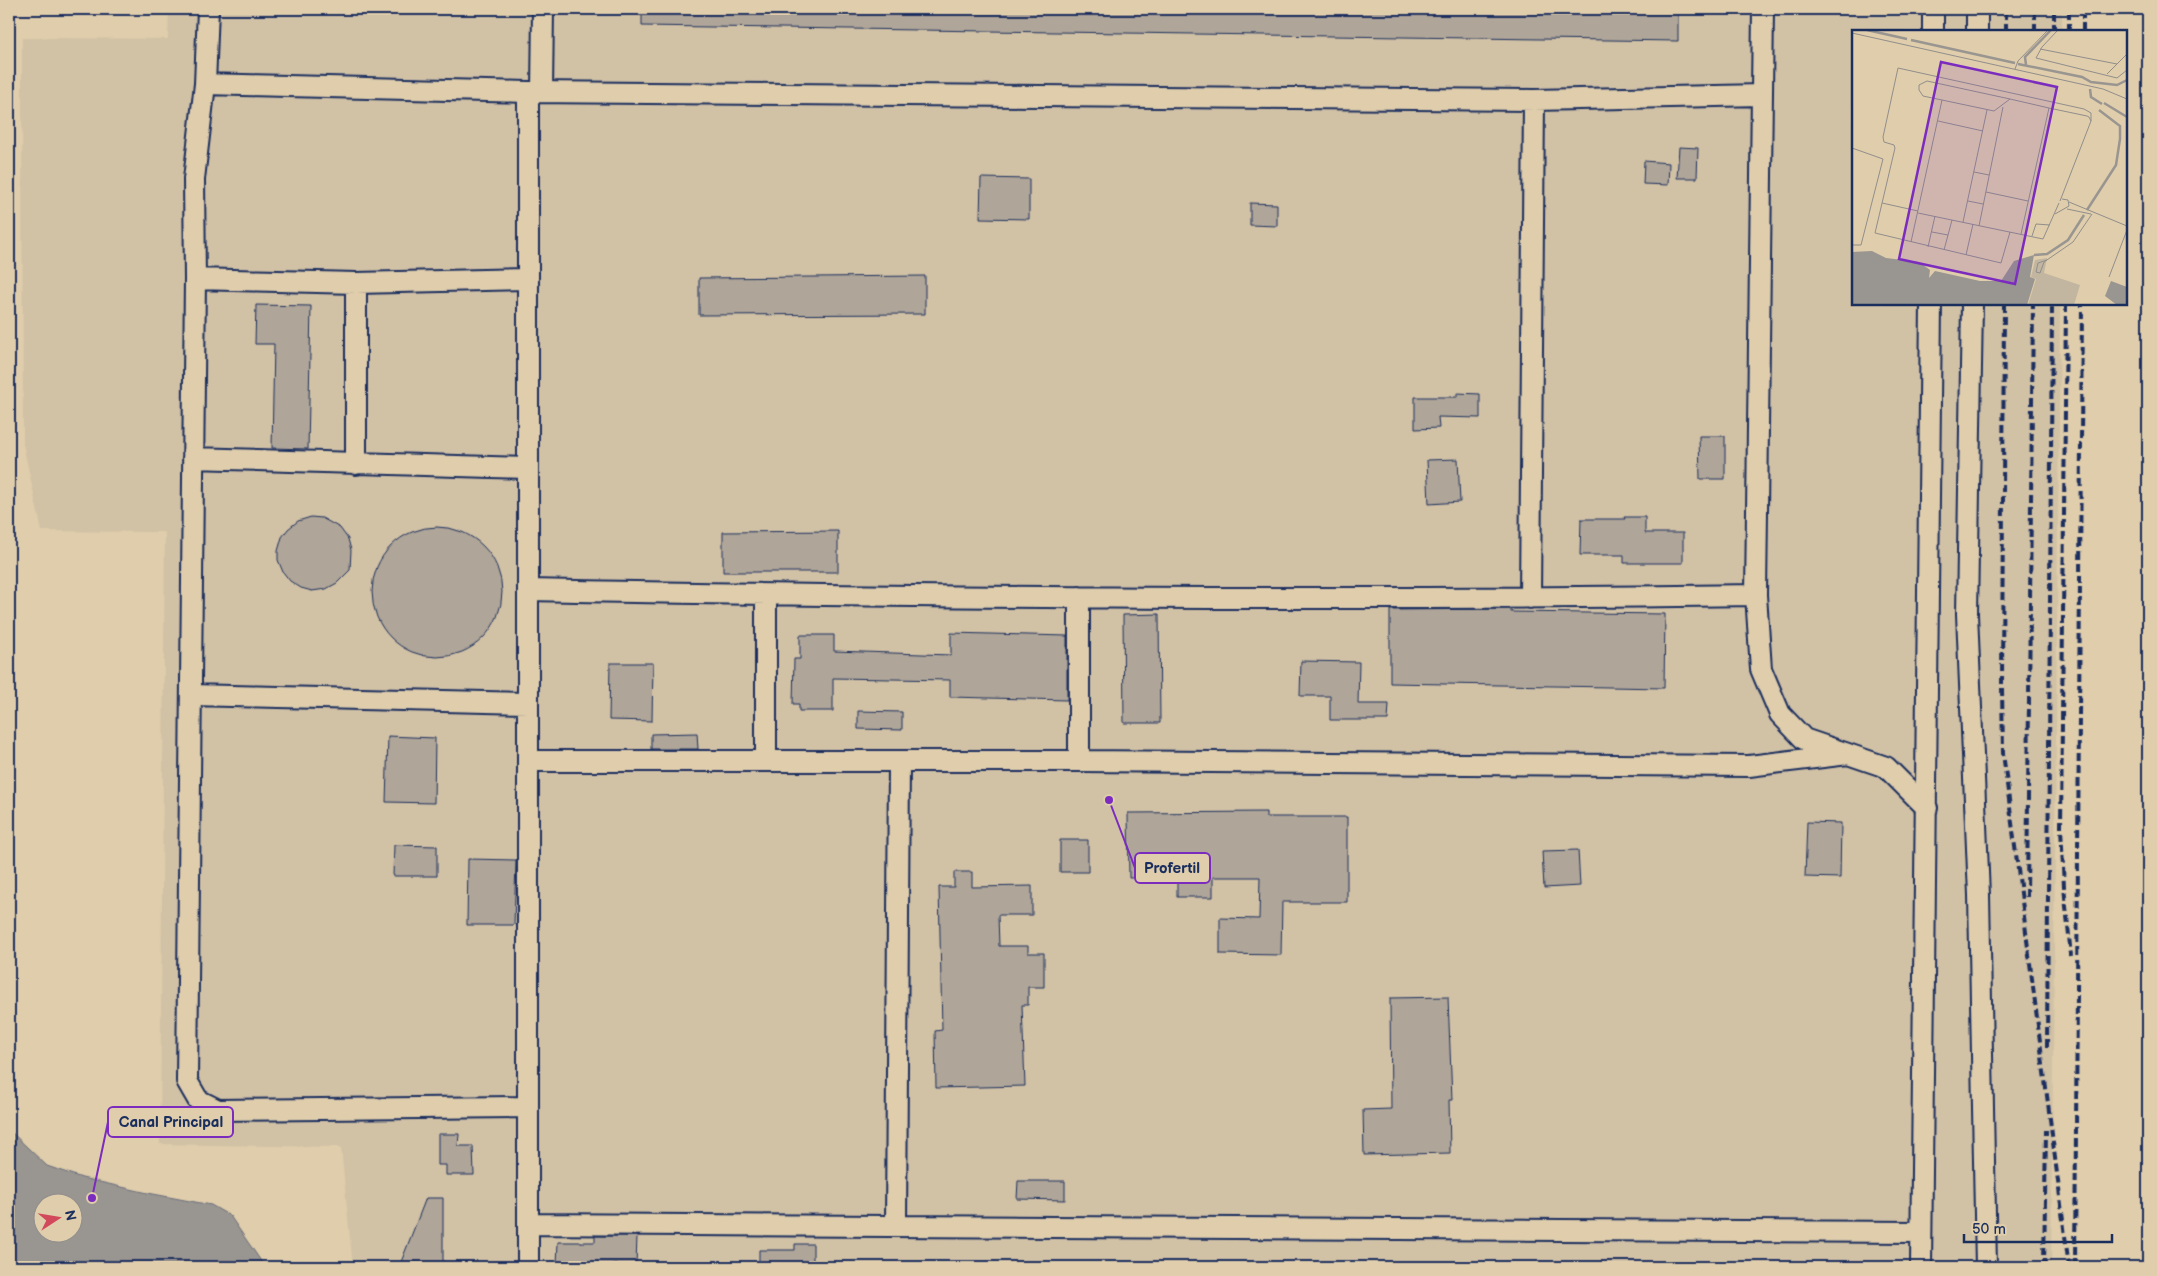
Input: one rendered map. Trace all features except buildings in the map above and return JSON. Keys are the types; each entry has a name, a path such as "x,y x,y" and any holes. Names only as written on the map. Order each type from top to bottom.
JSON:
{"lane":[{"path":"208,9 205,84 194,179 195,279 187,1081 198,1100 218,1110 528,1107"},
{"path":"528,1267 528,279 535,92 542,9"},
{"path":"1763,9 1756,595 1761,669 1780,714 1804,739 1886,767 1927,808"},
{"path":"1933,9 1933,30"},
{"path":"1977,9 1977,30"},
{"path":"205,84 535,92 1534,100 1761,95"},
{"path":"1530,598 1534,100"},
{"path":"195,279 356,283 528,279"},
{"path":"356,283 356,464"},
{"path":"1921,1267 1931,305"},
{"path":"1972,305 1967,614 1979,895 1986,1267"},
{"path":"193,458 528,468"},
{"path":"528,590 766,595 1079,597 1530,598 1756,595"},
{"path":"766,595 766,761"},
{"path":"1079,597 1079,761"},
{"path":"191,695 528,703"},
{"path":"528,761 1079,761 1749,766 1848,754"},
{"path":"896,1226 899,761"},
{"path":"528,1224 1921,1232"}],"shaded area":[{"path":"169,9 2062,9 2062,30 1852,30 1852,305 2060,305 2051,1267 353,1267 341,1147 160,1144 165,532 42,531 23,444 22,38 168,39"},
{"path":"9,1130 47,1166 82,1178 211,1205 230,1216 265,1267 9,1267"}],"railway":[{"path":"2006,9 2006,30"},
{"path":"2035,9 2035,30"},
{"path":"2054,9 2054,30"},
{"path":"2069,9 2069,30"},
{"path":"2083,9 2083,30"},
{"path":"2004,305 2003,753 2069,1267"},
{"path":"2027,897 2033,305"},
{"path":"2047,1047 2052,305"},
{"path":"2066,305 2061,828 2064,887 2071,956"},
{"path":"2075,1267 2082,305"},
{"path":"2044,1267 2046,1130"}],"place":[{"name":"Profertil","path":"1109,800"},
{"name":"Canal Principal","path":"92,1198"}]}
